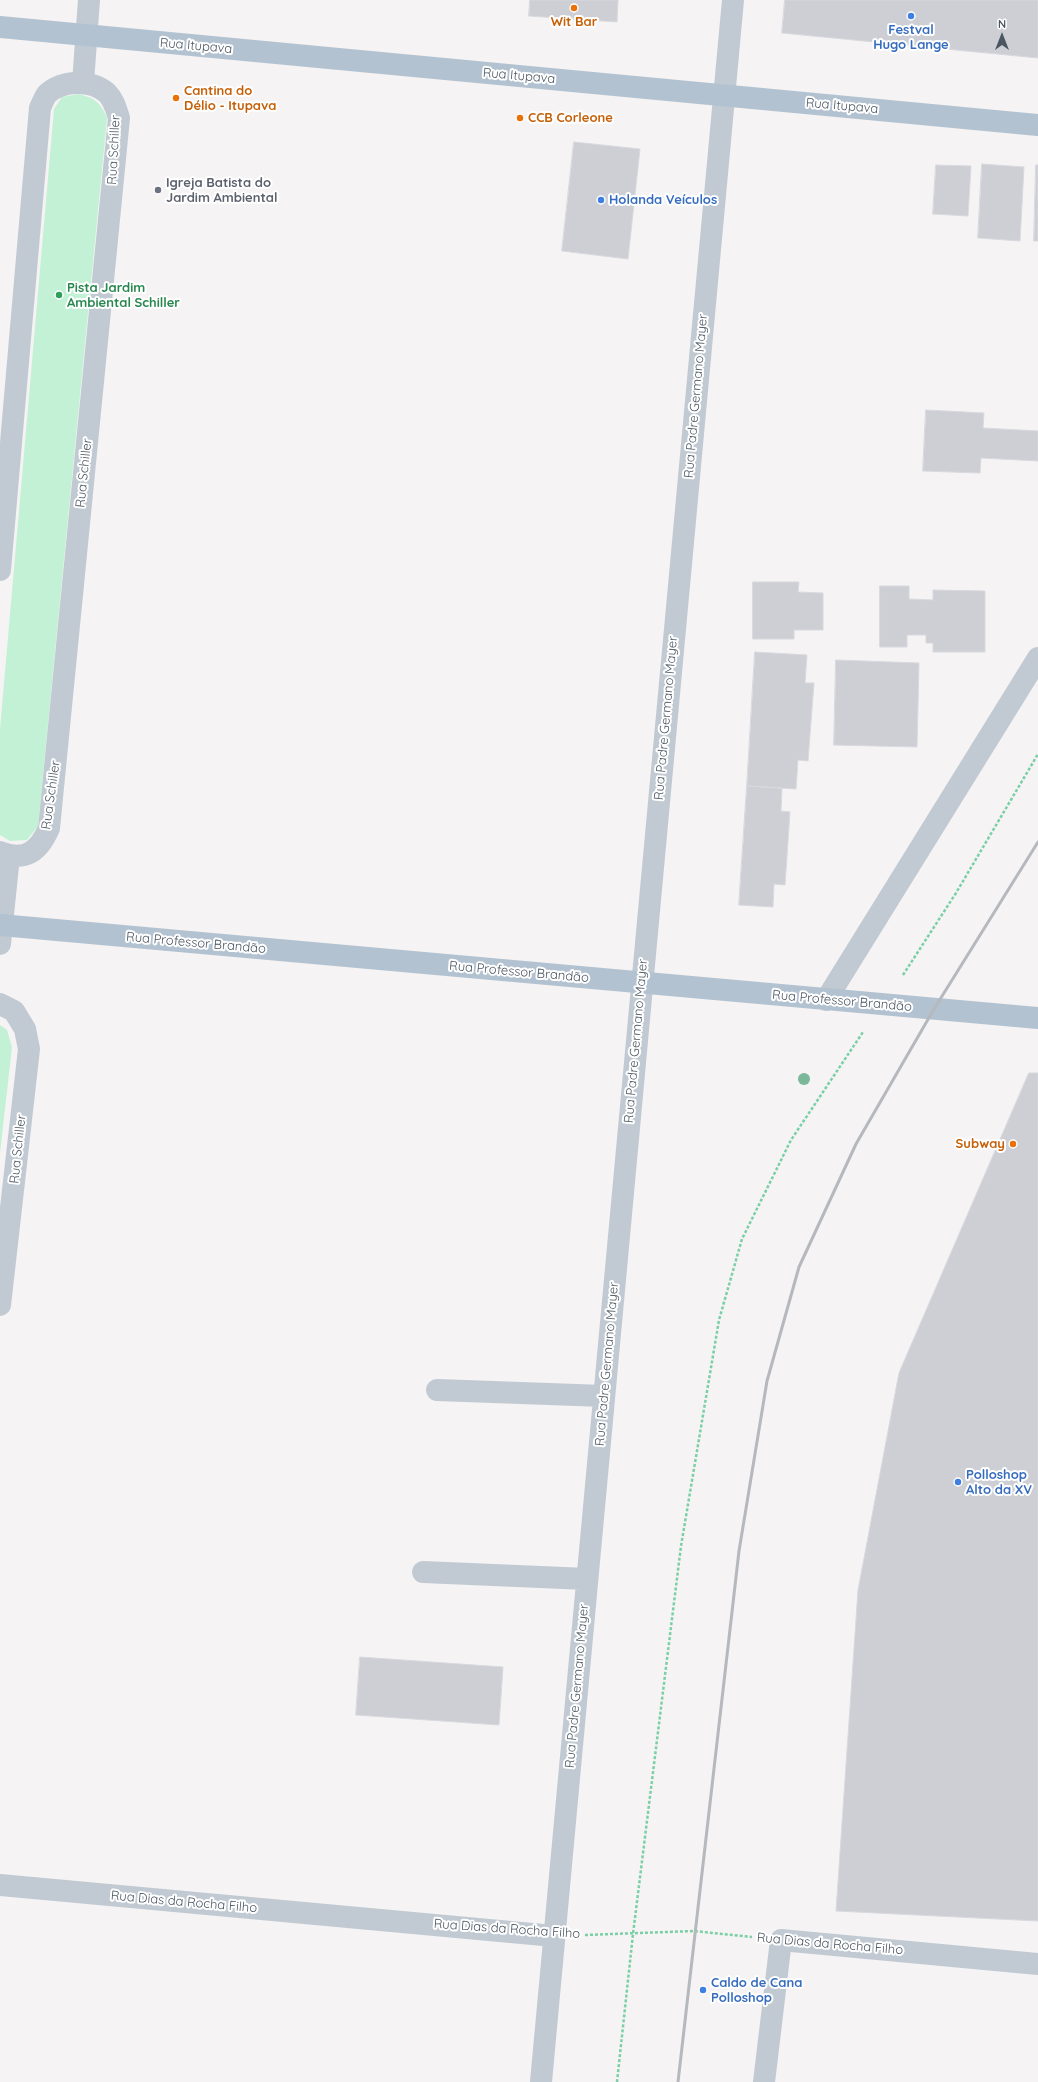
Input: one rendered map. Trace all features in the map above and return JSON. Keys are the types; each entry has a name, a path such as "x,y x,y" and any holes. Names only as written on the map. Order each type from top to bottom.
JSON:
{"main road":[{"name":"Rua Itupava","path":"0,27 1038,125"},
{"name":"Rua Professor Brandão","path":"0,932 642,983 1038,1018"}],"street":[{"path":"83,83 89,0"},
{"name":"Rua Padre Germano Mayer","path":"541,2082 733,0"},
{"name":"Rua Schiller","path":"0,570 40,108 47,95 61,86 83,83 100,88 108,94 116,106 119,118 49,828 42,842 35,851 21,856 4,854 0,932"},
{"path":"826,1000 1038,658"},
{"name":"Rua Schiller","path":"0,1004 14,1010 25,1029 29,1049 0,1305"},
{"path":"437,1390 604,1396"},
{"path":"423,1572 587,1579"},
{"name":"Rua Dias da Rocha Filho","path":"0,1885 554,1936"},
{"path":"764,2082 781,1940"},
{"name":"Rua Dias da Rocha Filho","path":"781,1940 1038,1964"}],"path":[{"path":"908,968 956,893 1038,754"},
{"path":"617,2082 633,1934 681,1546 719,1320 742,1240 791,1140 860,1036"},
{"name":"Rua Dias da Rocha Filho","path":"554,1936 694,1932 781,1940"}],"green space":[{"path":"79,94 97,102 107,118 38,826 27,840 10,841 0,835 0,729 54,109 62,97"},
{"path":"0,1025 7,1030 12,1047 0,1153"}],"building":[{"name":"Wit Bar","path":"530,0 618,0 617,22 529,16"},
{"name":"Festval Hugo Lange","path":"785,0 1038,0 1038,58 782,33"},
{"name":"Holanda Veículos","path":"574,142 640,149 628,259 562,251"},
{"path":"982,164 1024,167 1020,241 978,238"},
{"path":"936,165 971,166 968,216 933,214"},
{"path":"1036,165 1038,165 1038,241 1034,241"},
{"path":"926,410 984,413 983,428 1038,431 1038,461 981,458 980,473 923,471"},
{"path":"753,582 799,582 798,592 823,593 823,630 794,630 794,639 753,639"},
{"path":"880,586 909,586 909,599 933,600 933,590 985,591 985,652 933,652 933,643 926,643 926,635 907,635 907,647 880,647"},
{"path":"755,652 807,655 805,683 814,683 808,761 798,760 796,789 747,786"},
{"path":"836,660 919,663 917,747 834,745"},
{"path":"747,786 782,788 781,811 790,812 785,885 774,884 773,907 739,905"},
{"name":"Polloshop Alto da XV","path":"1029,1073 1038,1073 1038,1921 836,1911 858,1590 899,1373"},
{"path":"360,1657 503,1667 499,1725 356,1715"}],"railway":[{"path":"678,2082 739,1551 767,1381 799,1267 856,1144 934,1009 1038,842"}],"place":[{"name":"Wit Bar","path":"574,8"},
{"name":"Festval Hugo Lange","path":"911,16"},
{"name":"Cantina do Délio - Itupava","path":"176,98"},
{"name":"CCB Corleone","path":"520,118"},
{"name":"Igreja Batista do Jardim Ambiental","path":"158,190"},
{"name":"Holanda Veículos","path":"601,200"},
{"name":"Pista Jardim Ambiental Schiller","path":"59,295"},
{"name":"Subway","path":"1013,1144"},
{"name":"Polloshop Alto da XV","path":"958,1482"},
{"name":"Caldo de Cana Polloshop","path":"703,1990"}]}
